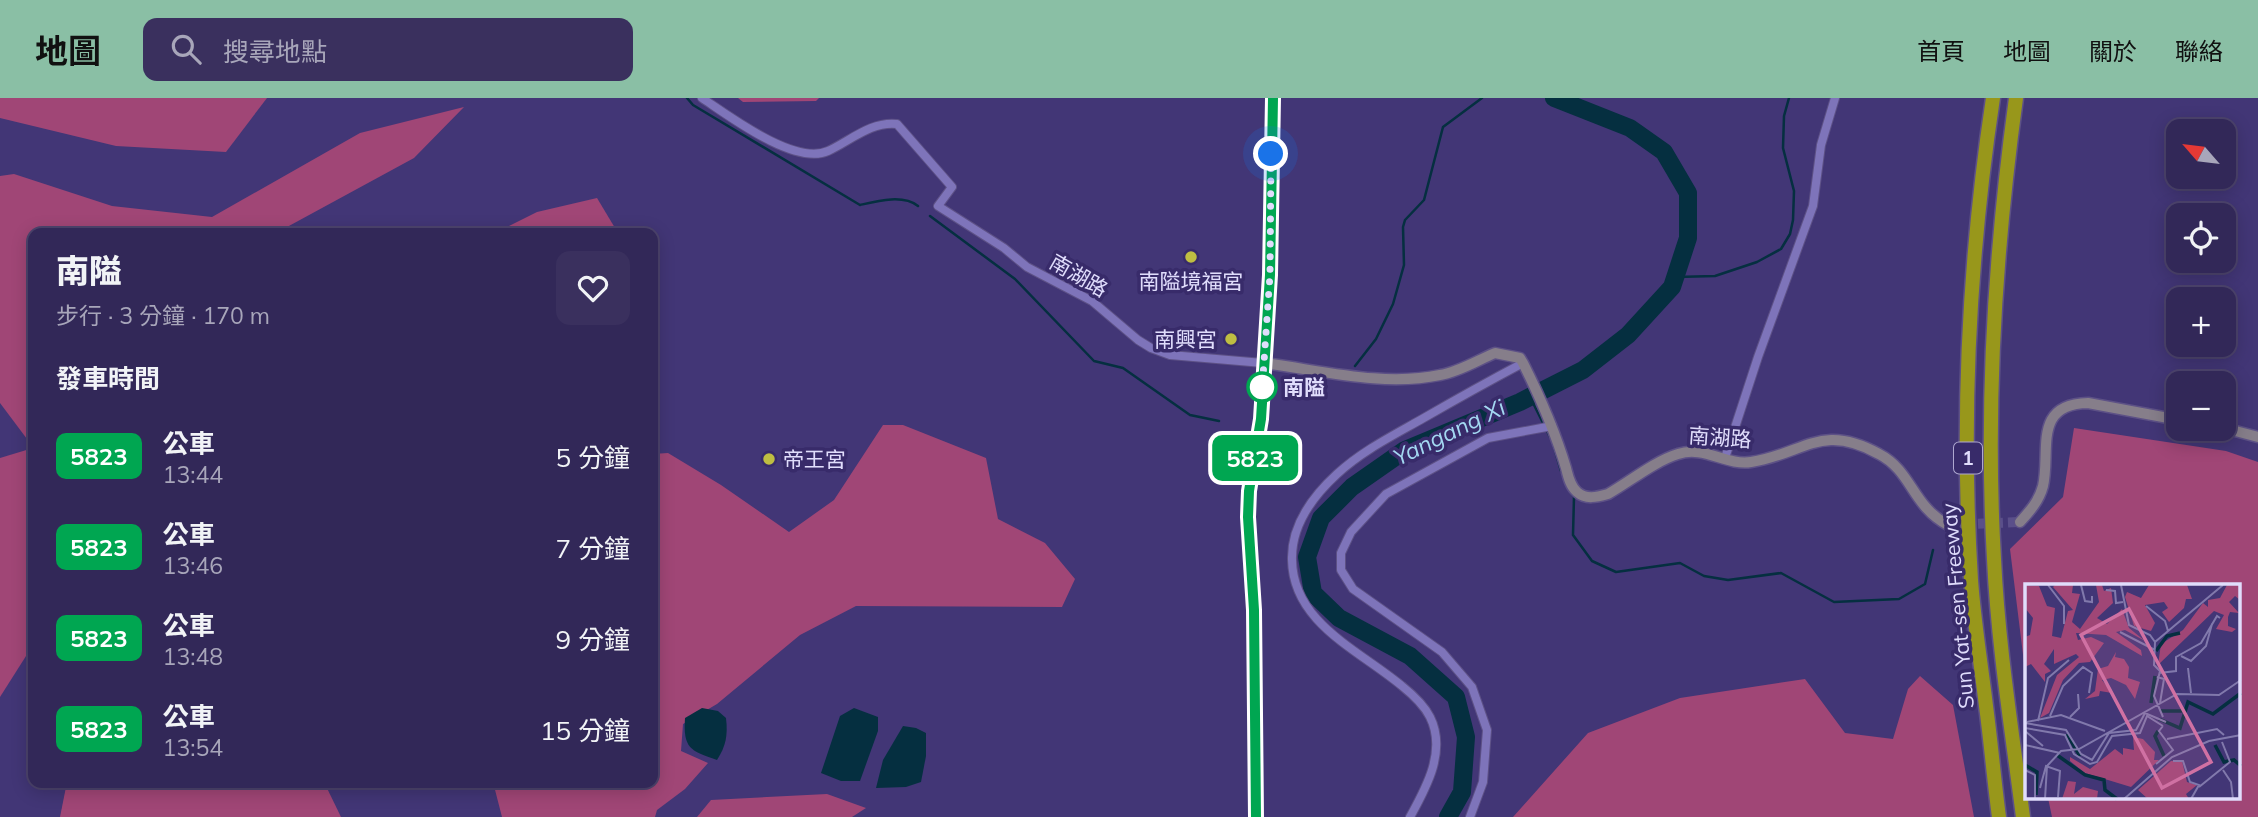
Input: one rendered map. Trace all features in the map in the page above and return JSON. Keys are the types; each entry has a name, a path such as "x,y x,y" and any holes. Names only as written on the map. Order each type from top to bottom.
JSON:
{"highway":[{"name":"Sun Yat-sen Freeway","path":"1993,98 1978,216 1969,331 1968,506 1978,647 1999,817"},
{"name":"Sun Yat-sen Freeway","path":"2016,98 1996,271 1992,333 1991,467 1994,560 2023,817"}],"street":[{"name":"南湖路","path":"702,98 776,144 793,151 815,155 827,152 885,122 897,124 952,187 938,206 1004,248 1027,267 1092,301 1138,340 1170,355 1388,378 1442,375 1495,353 1520,358 1523,363"},
{"path":"1256,817 1254,610 1248,517 1249,491 1261,419 1270,275 1273,98"},
{"path":"1725,458 1758,357 1813,206 1821,145 1835,98"},
{"path":"1410,817 1423,794 1436,759 1435,735 1430,717 1414,696 1320,624 1300,599 1292,575 1292,549 1297,529 1310,504 1336,474 1368,449 1523,363 1552,426 1488,438 1386,494 1351,532 1341,553 1341,570 1353,589 1442,652 1472,687 1487,730 1483,782 1469,817"},
{"path":"2020,522 2037,503 2043,484 2046,431 2051,420 2061,410 2077,403 2088,403 2166,418"},
{"name":"南湖路","path":"1552,426 1570,481 1576,491 1586,497 1608,494 1678,454 1700,451 1750,462 1820,440 1840,440 1859,444 1893,462 1932,517 1948,526"},
{"path":"2236,431 2258,437"}],"shaded area":[{"path":"0,98 267,98 226,152 116,146 0,118"},
{"path":"738,98 819,98 816,101 743,102"},
{"path":"464,107 414,158 285,228 28,228 28,440 0,403 0,176 14,174 112,206 212,217 360,133"},
{"path":"597,198 615,228 505,228 537,212"},
{"path":"883,425 903,425 986,458 998,519 1045,543 1075,579 1062,607 856,606 800,635 717,704 683,724 681,751 708,763 685,789 657,810 655,817 502,817 495,788 658,788 658,454 668,453 721,485 789,532 834,500"},
{"path":"2074,428 2226,451 2258,462 2258,817 2052,817 2048,800 2240,800 2240,584 2025,584 2025,671 2010,549 2063,497"},
{"path":"28,450 28,653 0,697 0,458"},
{"path":"1920,676 1953,705 1974,817 1513,817 1588,733 1680,698 1805,679 1845,733 1893,739 1908,689"},
{"path":"66,788 327,788 341,817 60,817"},
{"path":"827,794 866,808 852,817 697,817 711,800"}],"water":[{"path":"702,708 718,711 726,718 726,740 717,760 694,751 685,736 685,718"},
{"path":"854,708 878,717 878,731 860,781 841,781 821,773 840,716"},
{"path":"903,726 926,733 926,756 921,782 906,787 876,788 883,760"}],"waterway":[{"path":"687,98 693,105 860,205 898,199 918,206"},
{"path":"1355,366 1376,339 1393,304 1404,265 1403,227 1405,220 1424,200 1443,127 1482,98"},
{"name":"Yangang Xi","path":"1448,817 1462,792 1466,737 1456,697 1410,656 1339,618 1313,593 1307,557 1321,518 1352,487 1405,450 1520,402 1583,370 1628,335 1672,287 1688,238 1688,193 1664,152 1630,128 1554,98"},
{"path":"1676,277 1715,276 1757,262 1781,249 1790,234 1793,220 1794,191 1783,148 1784,116 1789,98"},
{"path":"930,216 1015,279 1094,361 1123,368 1190,415 1219,421"},
{"path":"1530,397 1550,437"},
{"path":"1553,444 1561,471"},
{"path":"1571,493 1574,497 1573,535 1592,561 1616,572 1680,563 1704,576 1728,580 1781,573 1834,602 1899,599 1925,584 1933,550"}],"tunnel":[{"path":"1948,525 2020,522"}],"bus line":[{"name":"5823","path":"1256,817 1254,610 1248,517 1249,491 1261,419 1270,275 1273,98"}],"place":[{"name":"南隘境福宮","path":"1191,257"},
{"name":"南興宮","path":"1231,339"},
{"name":"南隘","path":"1262,387"},
{"name":"帝王宮","path":"769,459"}],"route":[{"path":"1262,387 1262,391 1270,275 1271,154"}]}
